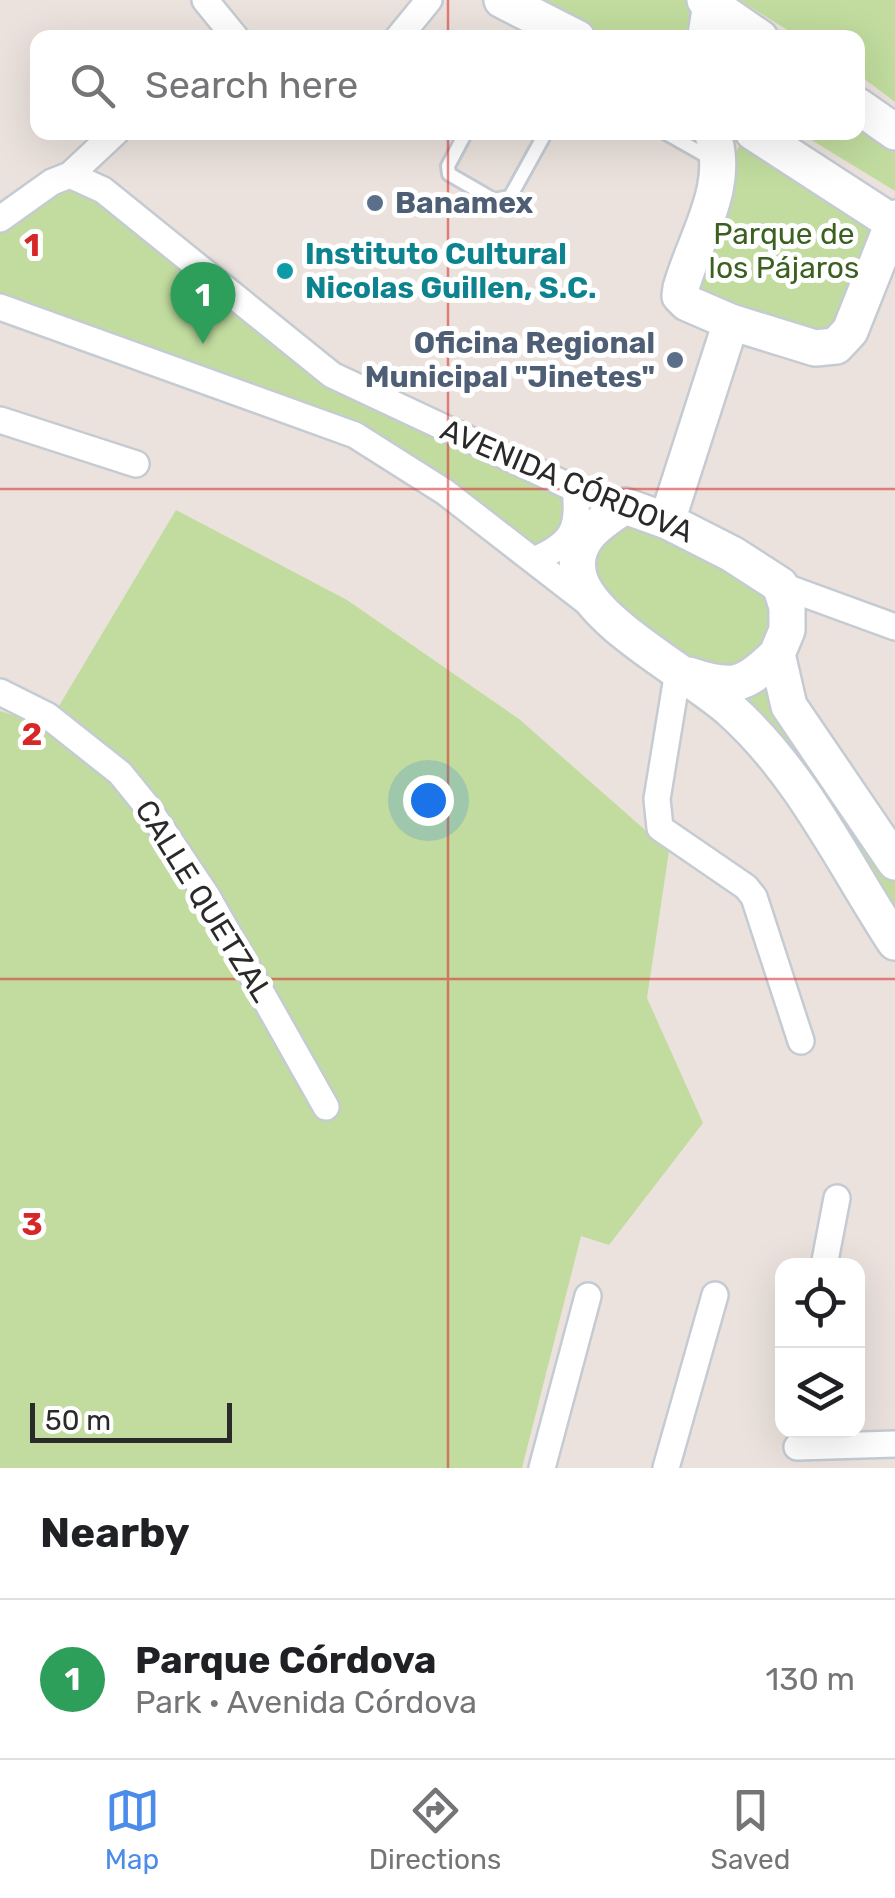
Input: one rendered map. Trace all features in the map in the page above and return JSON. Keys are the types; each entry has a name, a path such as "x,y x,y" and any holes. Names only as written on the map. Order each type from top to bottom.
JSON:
{"main road":[{"path":"502,0 540,29"},
{"path":"707,1 749,30"},
{"path":"865,111 895,132"},
{"path":"714,146 716,189 680,296 731,322 815,348 836,346 850,331 894,222 766,140"},
{"path":"666,521 731,322"},
{"path":"597,610 579,580 576,556 586,536 625,506"},
{"name":"AVENIDA CÓRDOVA","path":"625,506 666,521 732,554 780,585"},
{"path":"678,671 708,681 737,683 754,677 777,654 787,630 787,607 780,585"},
{"name":"AVENIDA CÓRDOVA","path":"597,610 731,710 780,760 895,942"},
{"path":"777,654 789,706 895,862"}],"street":[{"path":"205,0 229,30"},
{"path":"404,30 428,0"},
{"path":"704,30 707,1"},
{"path":"0,218 52,182 70,175 107,140"},
{"name":"AVENIDA CÓRDOVA","path":"70,175 103,190 332,375 575,489 625,506"},
{"name":"AVENIDA CÓRDOVA","path":"0,307 356,435 445,492 597,610"},
{"path":"0,420 136,464"},
{"path":"534,560 556,551 570,536 578,516 575,489"},
{"path":"780,585 895,628"},
{"path":"678,671 657,800 660,828 746,887 754,897 801,1041"},
{"name":"CALLE QUETZAL","path":"0,692 48,716 120,774 146,805 207,896 326,1106"},
{"path":"826,1258 837,1198"},
{"path":"666,1468 715,1295"},
{"path":"542,1468 588,1296"},
{"path":"798,1448 895,1444"}],"lane":[{"path":"462,140 448,166 449,174 494,200 510,197 542,140"}],"green space":[{"path":"512,0 688,0 698,7 686,30 570,30"},
{"path":"739,0 895,0 895,102 865,79 865,30 788,30"},
{"name":"Parque de los Pájaros","path":"865,127 895,146 895,191 811,140 865,140"},
{"name":"Parque de los Pájaros","path":"740,143 818,180 881,227 830,338 683,294"},
{"path":"71,178 331,376 572,491 575,516 535,557 357,433 0,305 0,223"},
{"path":"176,510 347,600 519,719 669,851 647,998 703,1123 609,1245 581,1236 522,1468 0,1468 0,711 47,726"},
{"path":"627,510 776,590 778,636 750,674 682,664 589,576 592,538"},
{"path":"769,677 895,879 895,930 738,690"}],"place":[{"name":"Banamex","path":"375,203"},
{"name":"Instituto Cultural Nicolas Guillen, S.C.","path":"285,271"},
{"name":"Parque Córdova","path":"203,344"},
{"name":"Oficina Regional Municipal \"Jinetes\"","path":"675,360"}]}
